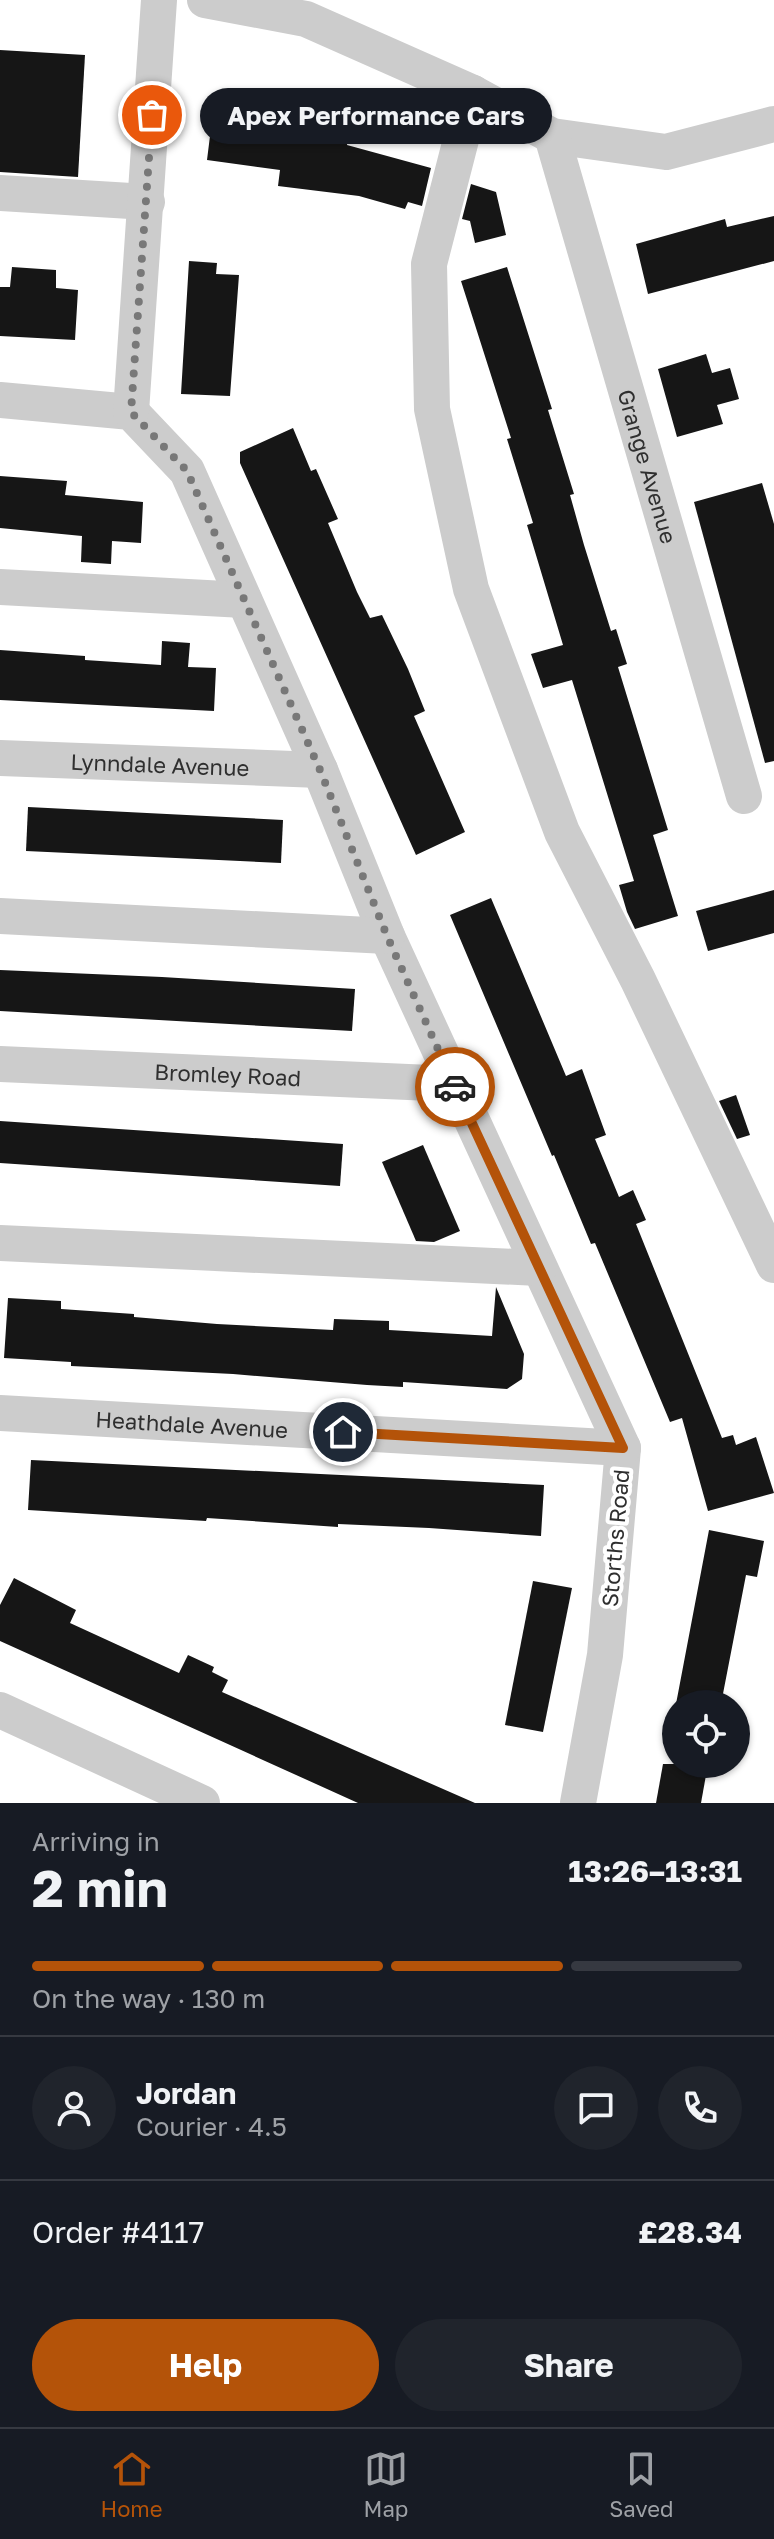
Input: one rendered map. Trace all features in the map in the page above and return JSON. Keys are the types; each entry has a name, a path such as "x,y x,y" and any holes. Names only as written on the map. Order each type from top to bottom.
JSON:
{"street":[{"path":"0,400 131,412 159,0"},
{"path":"205,0 318,9 552,136 666,152 774,124"},
{"path":"473,93 429,264 432,409 471,589 562,832 638,980 774,1265"},
{"name":"Grange Avenue","path":"552,136 744,796"},
{"path":"0,193 147,202"},
{"name":"Storths Road","path":"131,412 187,471 320,770 387,936 623,1448 605,1655 578,1803"},
{"path":"0,587 244,600"},
{"name":"Lynndale Avenue","path":"0,758 320,770"},
{"path":"0,916 387,936"},
{"name":"Bromley Road","path":"0,1064 454,1084"},
{"path":"0,1243 539,1268"},
{"name":"Heathdale Avenue","path":"0,1413 623,1448"},
{"path":"0,1710 202,1803"}],"building":[{"path":"0,50 85,55 78,177 0,172"},
{"path":"212,120 348,137 347,145 431,168 422,206 408,202 405,209 359,196 278,186 280,170 207,160"},
{"path":"471,184 496,192 506,235 475,243 470,221 462,219"},
{"path":"774,216 774,261 648,294 636,244 725,219 727,227"},
{"path":"189,261 217,263 216,274 239,275 230,396 181,394"},
{"path":"12,267 56,270 56,288 78,290 75,340 0,336 0,287 10,287"},
{"path":"507,267 552,409 548,410 574,494 570,495 584,545 611,631 616,629 627,664 618,667 668,830 653,835 678,916 635,929 619,885 634,881 572,680 543,688 531,654 563,645 527,525 533,523 507,439 511,438 461,281"},
{"path":"706,354 712,373 730,368 739,399 717,405 723,424 677,437 658,369"},
{"path":"293,428 311,471 316,469 338,519 328,523 357,592 370,618 382,615 408,669 425,711 414,716 465,832 416,855 240,463 240,452"},
{"path":"0,476 67,481 65,495 143,502 141,543 112,541 111,564 81,562 82,536 0,528"},
{"path":"762,483 774,524 774,761 765,763 694,502"},
{"path":"162,641 190,643 188,667 216,668 214,711 0,700 0,650 161,665"},
{"path":"28,807 283,820 281,863 26,851"},
{"path":"774,890 774,933 708,951 696,911"},
{"path":"491,898 566,1076 582,1069 606,1135 595,1139 619,1197 633,1190 646,1220 636,1224 722,1438 733,1435 736,1445 756,1437 774,1493 708,1511 682,1418 670,1422 595,1243 591,1244 552,1156 450,915"},
{"path":"0,970 355,989 352,1031 0,1011"},
{"path":"736,1095 750,1135 737,1139 719,1101"},
{"path":"0,1121 343,1144 340,1186 0,1163"},
{"path":"423,1145 460,1231 434,1242 416,1241 382,1162"},
{"path":"496,1287 524,1354 522,1379 507,1389 403,1382 403,1387 367,1385 71,1366 71,1362 4,1358 8,1298 61,1301 61,1309 217,1324 333,1330 334,1319 389,1321 389,1330 492,1336"},
{"path":"31,1460 544,1485 541,1536 28,1510"},
{"path":"709,1530 764,1541 757,1577 746,1575 724,1690 679,1690"},
{"path":"14,1578 76,1610 70,1623 179,1673 188,1655 214,1667 212,1672 228,1680 222,1692 475,1803 358,1803 0,1641 0,1605"},
{"path":"533,1581 572,1588 543,1732 505,1725"},
{"path":"662,1770 662,1778 705,1778 701,1803 656,1803"}],"way so far":[{"path":"152,115 131,412 187,471 320,770 387,936 455,1087"}],"place":[{"name":"Apex Performance Cars","path":"152,115"}],"route":[{"path":"343,1432 623,1448 455,1087"}]}
